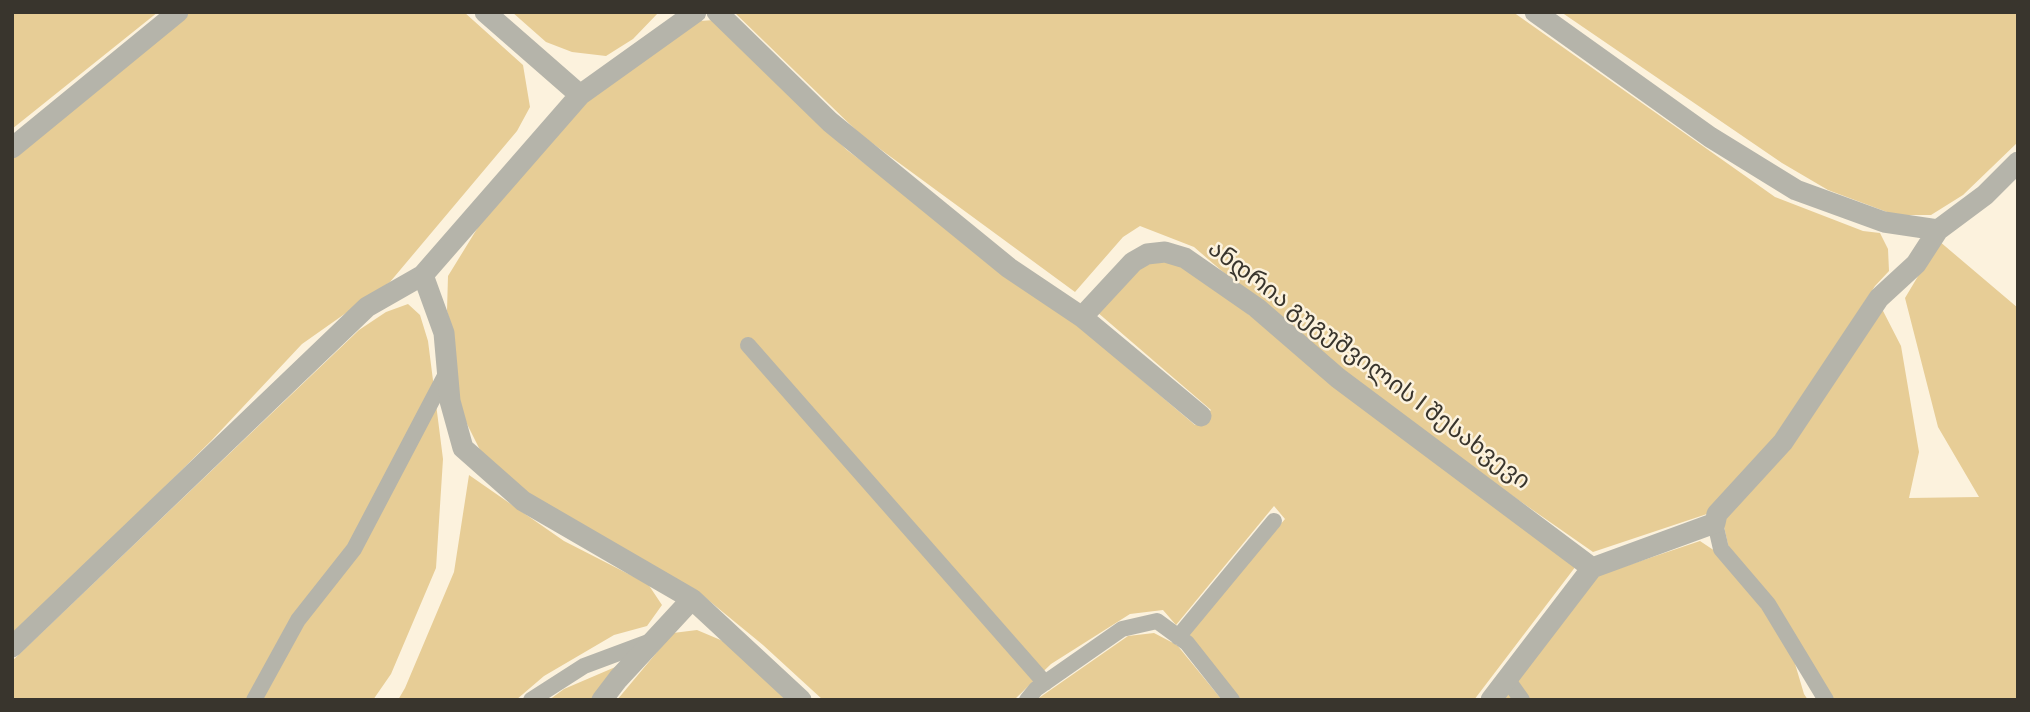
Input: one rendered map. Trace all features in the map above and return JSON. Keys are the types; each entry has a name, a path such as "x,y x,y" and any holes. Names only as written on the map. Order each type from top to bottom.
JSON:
{"street":[{"path":"12,148 178,12"},
{"path":"485,12 580,95"},
{"path":"12,647 367,307 423,275 580,95 696,12"},
{"path":"718,12 830,122 1009,268 1082,317 1201,416"},
{"path":"1535,12 1710,137 1796,190 1884,222 1938,230"},
{"path":"1491,700 1592,568 1715,523 1717,514 1783,442 1879,298 1916,264 1938,230 1985,195 2018,162"},
{"name":"ანდრია გუგუშვილის I შესახვევი","path":"1082,317 1133,262 1147,254 1166,251 1185,258 1257,308 1338,378 1592,568"},
{"path":"423,275 444,333 450,401 463,449 523,501 692,599 801,700"},
{"path":"602,700 692,599"}],"lane":[{"path":"748,345 1045,683"},
{"path":"254,700 298,621 354,549 447,372"},
{"path":"1178,637 1274,521"},
{"path":"1715,523 1721,549 1768,604 1826,700"},
{"path":"1027,700 1045,683 1122,629 1157,621 1187,643 1232,700"},
{"path":"531,700 584,666 654,640"},
{"path":"1507,679 1522,700"}],"shaded area":[{"path":"12,12 158,12 12,129"},
{"path":"189,12 464,12 523,65 530,107 517,131 390,282 302,344 211,441 12,638 12,154"},
{"path":"512,12 659,12 633,39 606,56 572,52 546,42"},
{"path":"734,12 1513,12 1775,197 1863,231 1880,233 1888,249 1889,271 1875,286 1776,437 1707,514 1593,552 1359,389 1194,247 1140,226 1123,237 1075,292 861,135"},
{"path":"1561,12 2018,12 2018,142 1963,195 1931,215 1895,215 1828,190 1782,163"},
{"path":"714,20 847,150 1075,323 1195,425 1211,410 1097,312 1135,270 1153,258 1187,267 1576,566 1474,700 1241,700 1187,635 1285,519 1274,506 1176,625 1163,610 1130,614 1051,664 1014,700 823,700 763,645 696,590 527,494 480,450 458,406 453,333 447,311 448,276 488,211 587,99 700,21"},
{"path":"1939,241 2018,308 2018,700 1834,700 1729,549 1723,522 1881,307 1901,346 1919,452 1909,498 1979,497 1938,427 1905,298"},
{"path":"408,304 420,315 428,341 443,459 436,568 391,674 373,700 12,700 12,661 359,330 386,312"},
{"path":"469,475 564,541 648,584 662,605 647,626 614,635 544,676 516,700 398,700 454,572"},
{"path":"1700,541 1715,551 1785,630 1808,700 1500,700 1599,575"},
{"path":"697,630 723,641 789,700 617,700 673,633"},
{"path":"1154,633 1177,645 1222,700 1036,700 1128,636"},
{"path":"620,665 593,700 549,700 564,689"}]}
